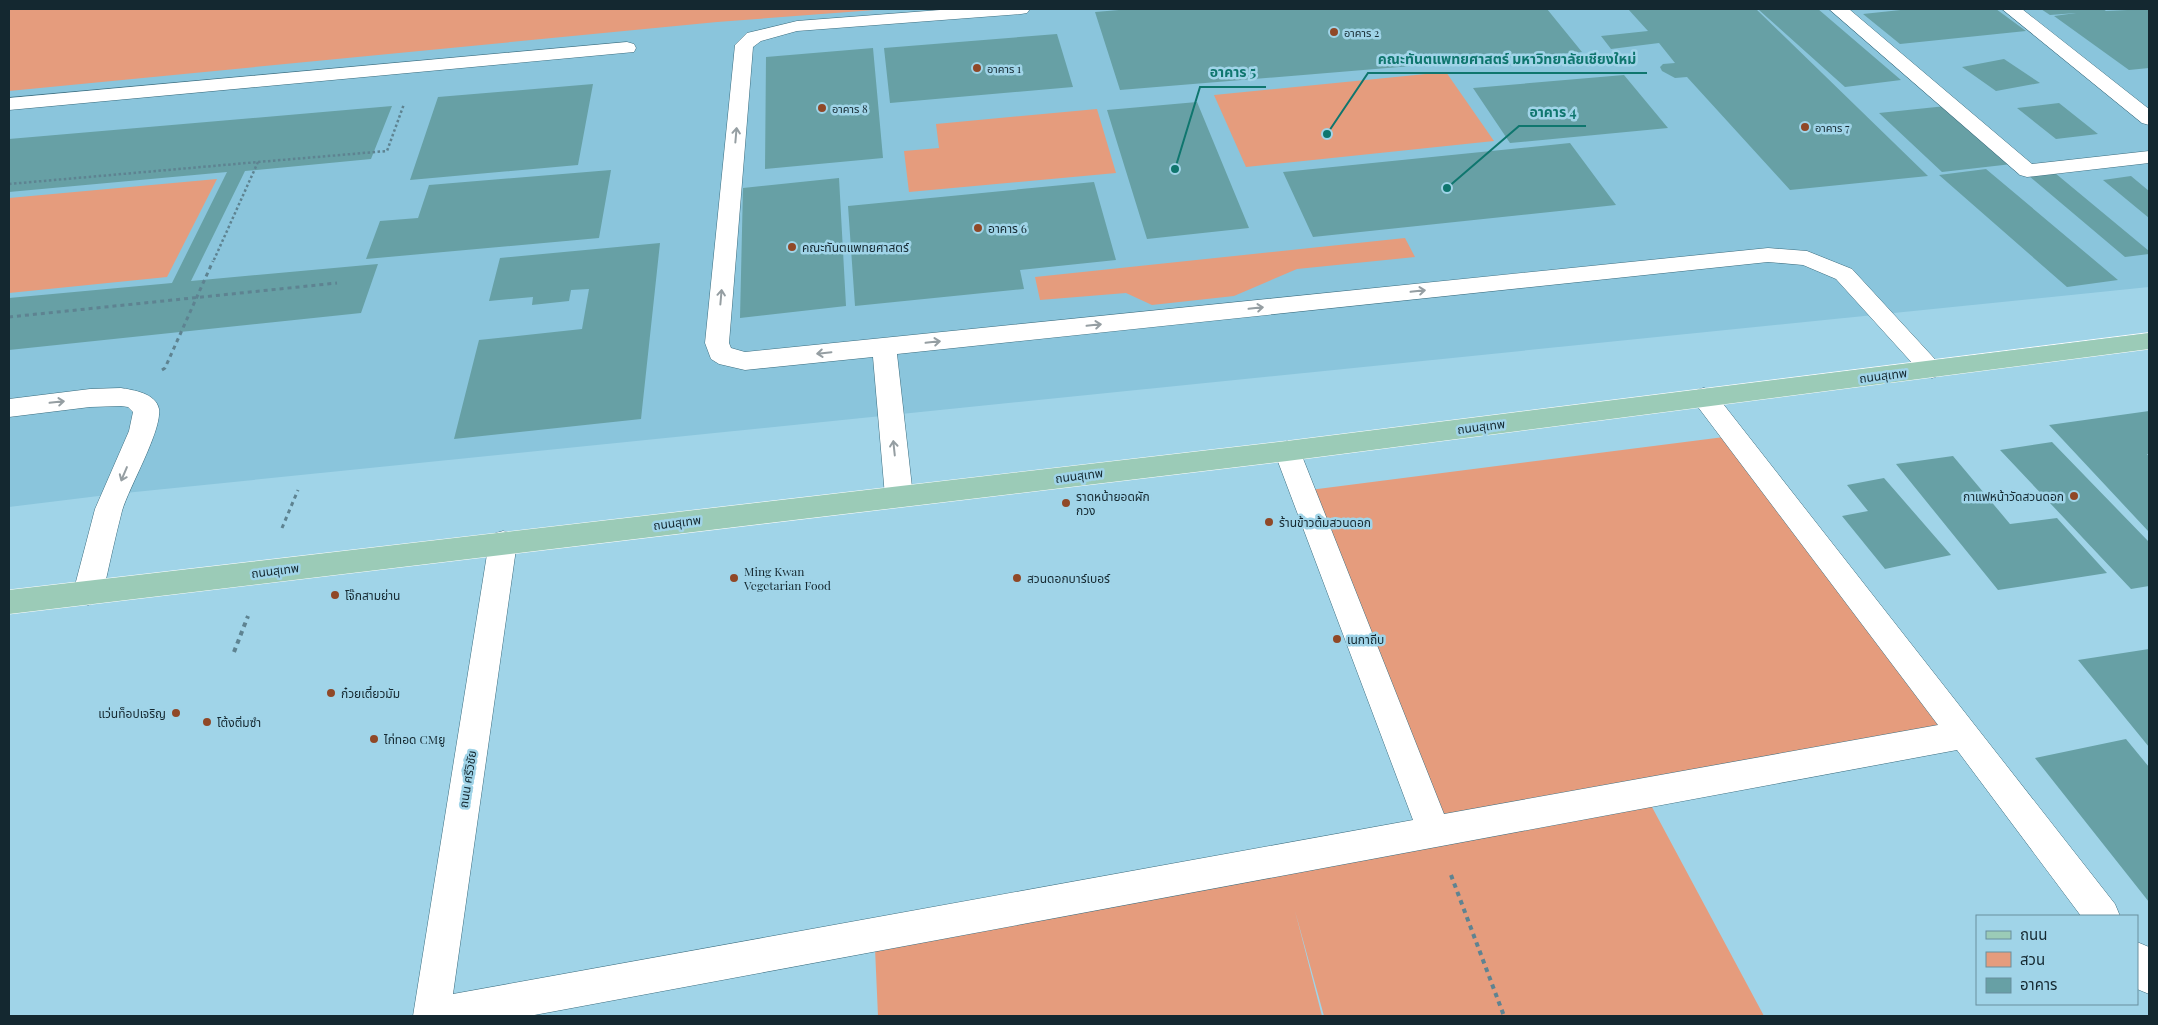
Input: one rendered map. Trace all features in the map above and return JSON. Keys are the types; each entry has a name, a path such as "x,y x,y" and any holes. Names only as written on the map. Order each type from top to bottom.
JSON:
{"main road":[{"name":"ถนนสุเทพ","path":"9,602 503,542 1287,451 2149,342"}],"street":[{"path":"1021,9 797,26 754,37 744,45 717,343 720,354 728,358 745,361 1768,255 1807,258 1844,274 1932,369"},
{"path":"1838,9 2027,171 2149,157"},
{"path":"2010,9 2149,119"},
{"path":"9,104 627,48"},
{"path":"884,346 899,496"},
{"path":"1704,397 2103,915"},
{"path":"9,408 90,398 121,398 135,399 146,409 142,431 109,509 88,592"},
{"path":"1287,451 1434,832"},
{"name":"ถนน ศรีวิชัย","path":"431,1016 503,542"},
{"path":"431,1016 1963,735"},
{"path":"2138,961 2149,976"}],"path":[{"path":"9,184 387,150 417,66"},
{"path":"121,398 165,368 258,162"},
{"path":"9,317 337,283"},
{"path":"1434,832 1504,1016"}],"shaded area":[{"path":"9,9 2149,9 2149,287 115,494 9,507"}],"green space":[{"path":"9,9 888,9 717,22 9,91"},
{"path":"1446,72 1494,141 1246,167 1214,95"},
{"path":"1097,109 1116,173 909,192 904,151 939,148 936,124"},
{"path":"217,179 167,277 9,293 9,198"},
{"path":"1405,238 1415,257 1297,269 1234,296 1152,305 1126,293 1040,300 1035,277"},
{"path":"1732,436 1963,735 1645,794 1764,1016 1324,1016 1295,911 1322,1016 878,1016 874,926 1434,832 1302,491"}],"building":[{"name":"อาคาร 2","path":"1131,9 1547,9 1582,52 1120,90 1095,12"},
{"name":"อาคาร 7","path":"1628,9 1756,9 1928,176 1790,190 1687,77 1675,78 1662,71 1660,67 1663,64 1675,63 1659,43 1611,49 1601,36 1648,31"},
{"path":"1818,9 1901,80 1845,87 1759,10"},
{"path":"1910,9 1996,9 2026,31 1900,44 1863,14"},
{"path":"2041,9 2103,9 2106,11 2149,9 2149,68 2129,70 2054,16 2076,13 2050,15"},
{"name":"อาคาร 1","path":"1057,34 1073,87 890,103 884,48"},
{"name":"อาคาร 8","path":"873,48 883,158 765,169 766,57"},
{"path":"2004,59 2040,83 1996,91 1962,67"},
{"path":"1624,75 1668,128 1510,143 1473,88"},
{"path":"593,84 578,165 410,180 438,97"},
{"path":"1197,102 1249,228 1147,239 1107,110"},
{"path":"2059,103 2098,134 2056,139 2017,108"},
{"path":"392,106 371,159 245,171 191,281 378,264 361,313 9,350 9,298 172,283 227,172 9,192 9,139"},
{"path":"1946,106 2012,164 1942,172 1879,113"},
{"path":"1570,143 1616,205 1313,237 1283,172"},
{"path":"1986,169 2118,280 2067,287 1939,175"},
{"path":"611,170 599,238 366,259 380,221 418,218 429,185"},
{"path":"2055,173 2149,251 2149,254 2125,257 2029,176"},
{"path":"2131,176 2149,191 2149,218 2103,180"},
{"name":"คณะทันตแพทยศาสตร์","path":"839,178 846,306 740,318 743,188"},
{"name":"อาคาร 6","path":"1094,182 1116,260 1020,270 1024,289 855,306 848,206"},
{"path":"660,243 641,419 454,439 479,340 582,329 589,289 571,290 569,301 532,305 533,297 489,301 500,258"},
{"path":"2149,411 2149,454 2147,454 2149,457 2149,532 2049,425"},
{"name":"กาแฟหน้าวัดสวนดอก","path":"2052,442 2149,542 2149,586 2131,589 2000,450"},
{"path":"1953,456 2010,524 2057,518 2107,573 1998,590 1896,464"},
{"path":"1884,478 1951,555 1885,569 1842,516 1868,511 1847,485"},
{"path":"2149,649 2149,747 2078,660"},
{"path":"2126,739 2149,767 2149,902 2035,758"}],"place":[{"name":"อาคาร 2","path":"1334,32"},
{"name":"อาคาร 1","path":"977,68"},
{"name":"อาคาร 8","path":"822,108"},
{"name":"อาคาร 7","path":"1805,127"},
{"name":"คณะทันตแพทยศาสตร์ มหาวิทยาลัยเชียงใหม่","path":"1327,134"},
{"name":"อาคาร 5","path":"1175,169"},
{"name":"อาคาร 4","path":"1447,188"},
{"name":"อาคาร 6","path":"978,228"},
{"name":"คณะทันตแพทยศาสตร์","path":"792,247"},
{"name":"กาแฟหน้าวัดสวนดอก","path":"2074,496"},
{"name":"ราดหน้ายอดผัก กวง","path":"1066,503"},
{"name":"ร้านข้าวต้มสวนดอก","path":"1269,522"},
{"name":"Ming Kwan Vegetarian Food","path":"734,578"},
{"name":"สวนดอกบาร์เบอร์","path":"1017,578"},
{"name":"โจ๊กสามย่าน","path":"335,595"},
{"name":"เนกาถีบ","path":"1337,639"},
{"name":"ก๋วยเตี๋ยวมัม","path":"331,693"},
{"name":"แว่นท็อปเจริญ","path":"176,713"},
{"name":"โต้งติ่มซำ","path":"207,722"},
{"name":"ไก่ทอด CMยู","path":"374,739"}]}
